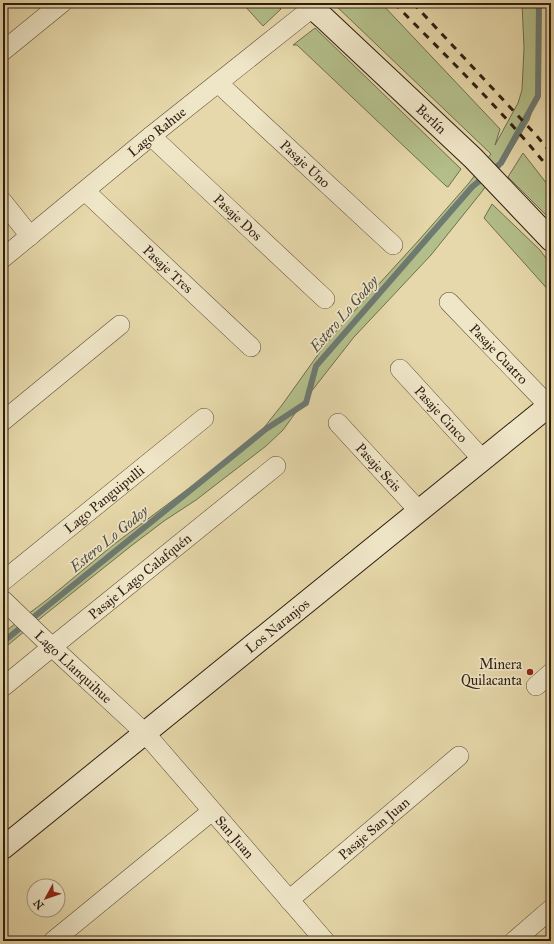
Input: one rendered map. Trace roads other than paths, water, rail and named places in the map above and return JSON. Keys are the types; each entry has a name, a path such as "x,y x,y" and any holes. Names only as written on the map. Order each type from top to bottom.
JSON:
{"street":[{"path":"3,51 62,3"},
{"name":"Lago Rahue","path":"3,258 218,83 310,5"},
{"name":"Berlín","path":"310,5 473,158 551,240"},
{"name":"Pasaje Uno","path":"218,83 393,245"},
{"name":"Pasaje Dos","path":"152,136 325,299"},
{"name":"Pasaje Tres","path":"85,191 251,347"},
{"path":"3,202 30,236"},
{"name":"Pasaje Cuatro","path":"449,302 550,405"},
{"path":"3,421 120,325"},
{"name":"Pasaje Cinco","path":"400,369 483,460"},
{"name":"Los Naranjos","path":"3,848 550,405"},
{"name":"Lago Panguipulli","path":"3,581 204,418"},
{"name":"Pasaje Seis","path":"338,423 419,511"},
{"name":"Pasaje Lago Calafquén","path":"3,687 47,642 276,466"},
{"name":"Lago Llanquihue","path":"8,605 145,733"},
{"path":"536,686 551,673"},
{"name":"San Juan","path":"145,733 325,941"},
{"name":"Pasaje San Juan","path":"289,900 459,756"},
{"path":"53,941 212,811"},
{"path":"514,941 551,909"}],"waterway":[{"name":"Estero Lo Godoy","path":"3,642 266,429 306,403 316,366 472,187 501,163 538,96 539,3"}],"railway":[{"path":"394,3 514,127 551,171"},
{"path":"413,3 551,153"}],"place":[{"name":"Minera Quilacanta","path":"530,672"}]}
